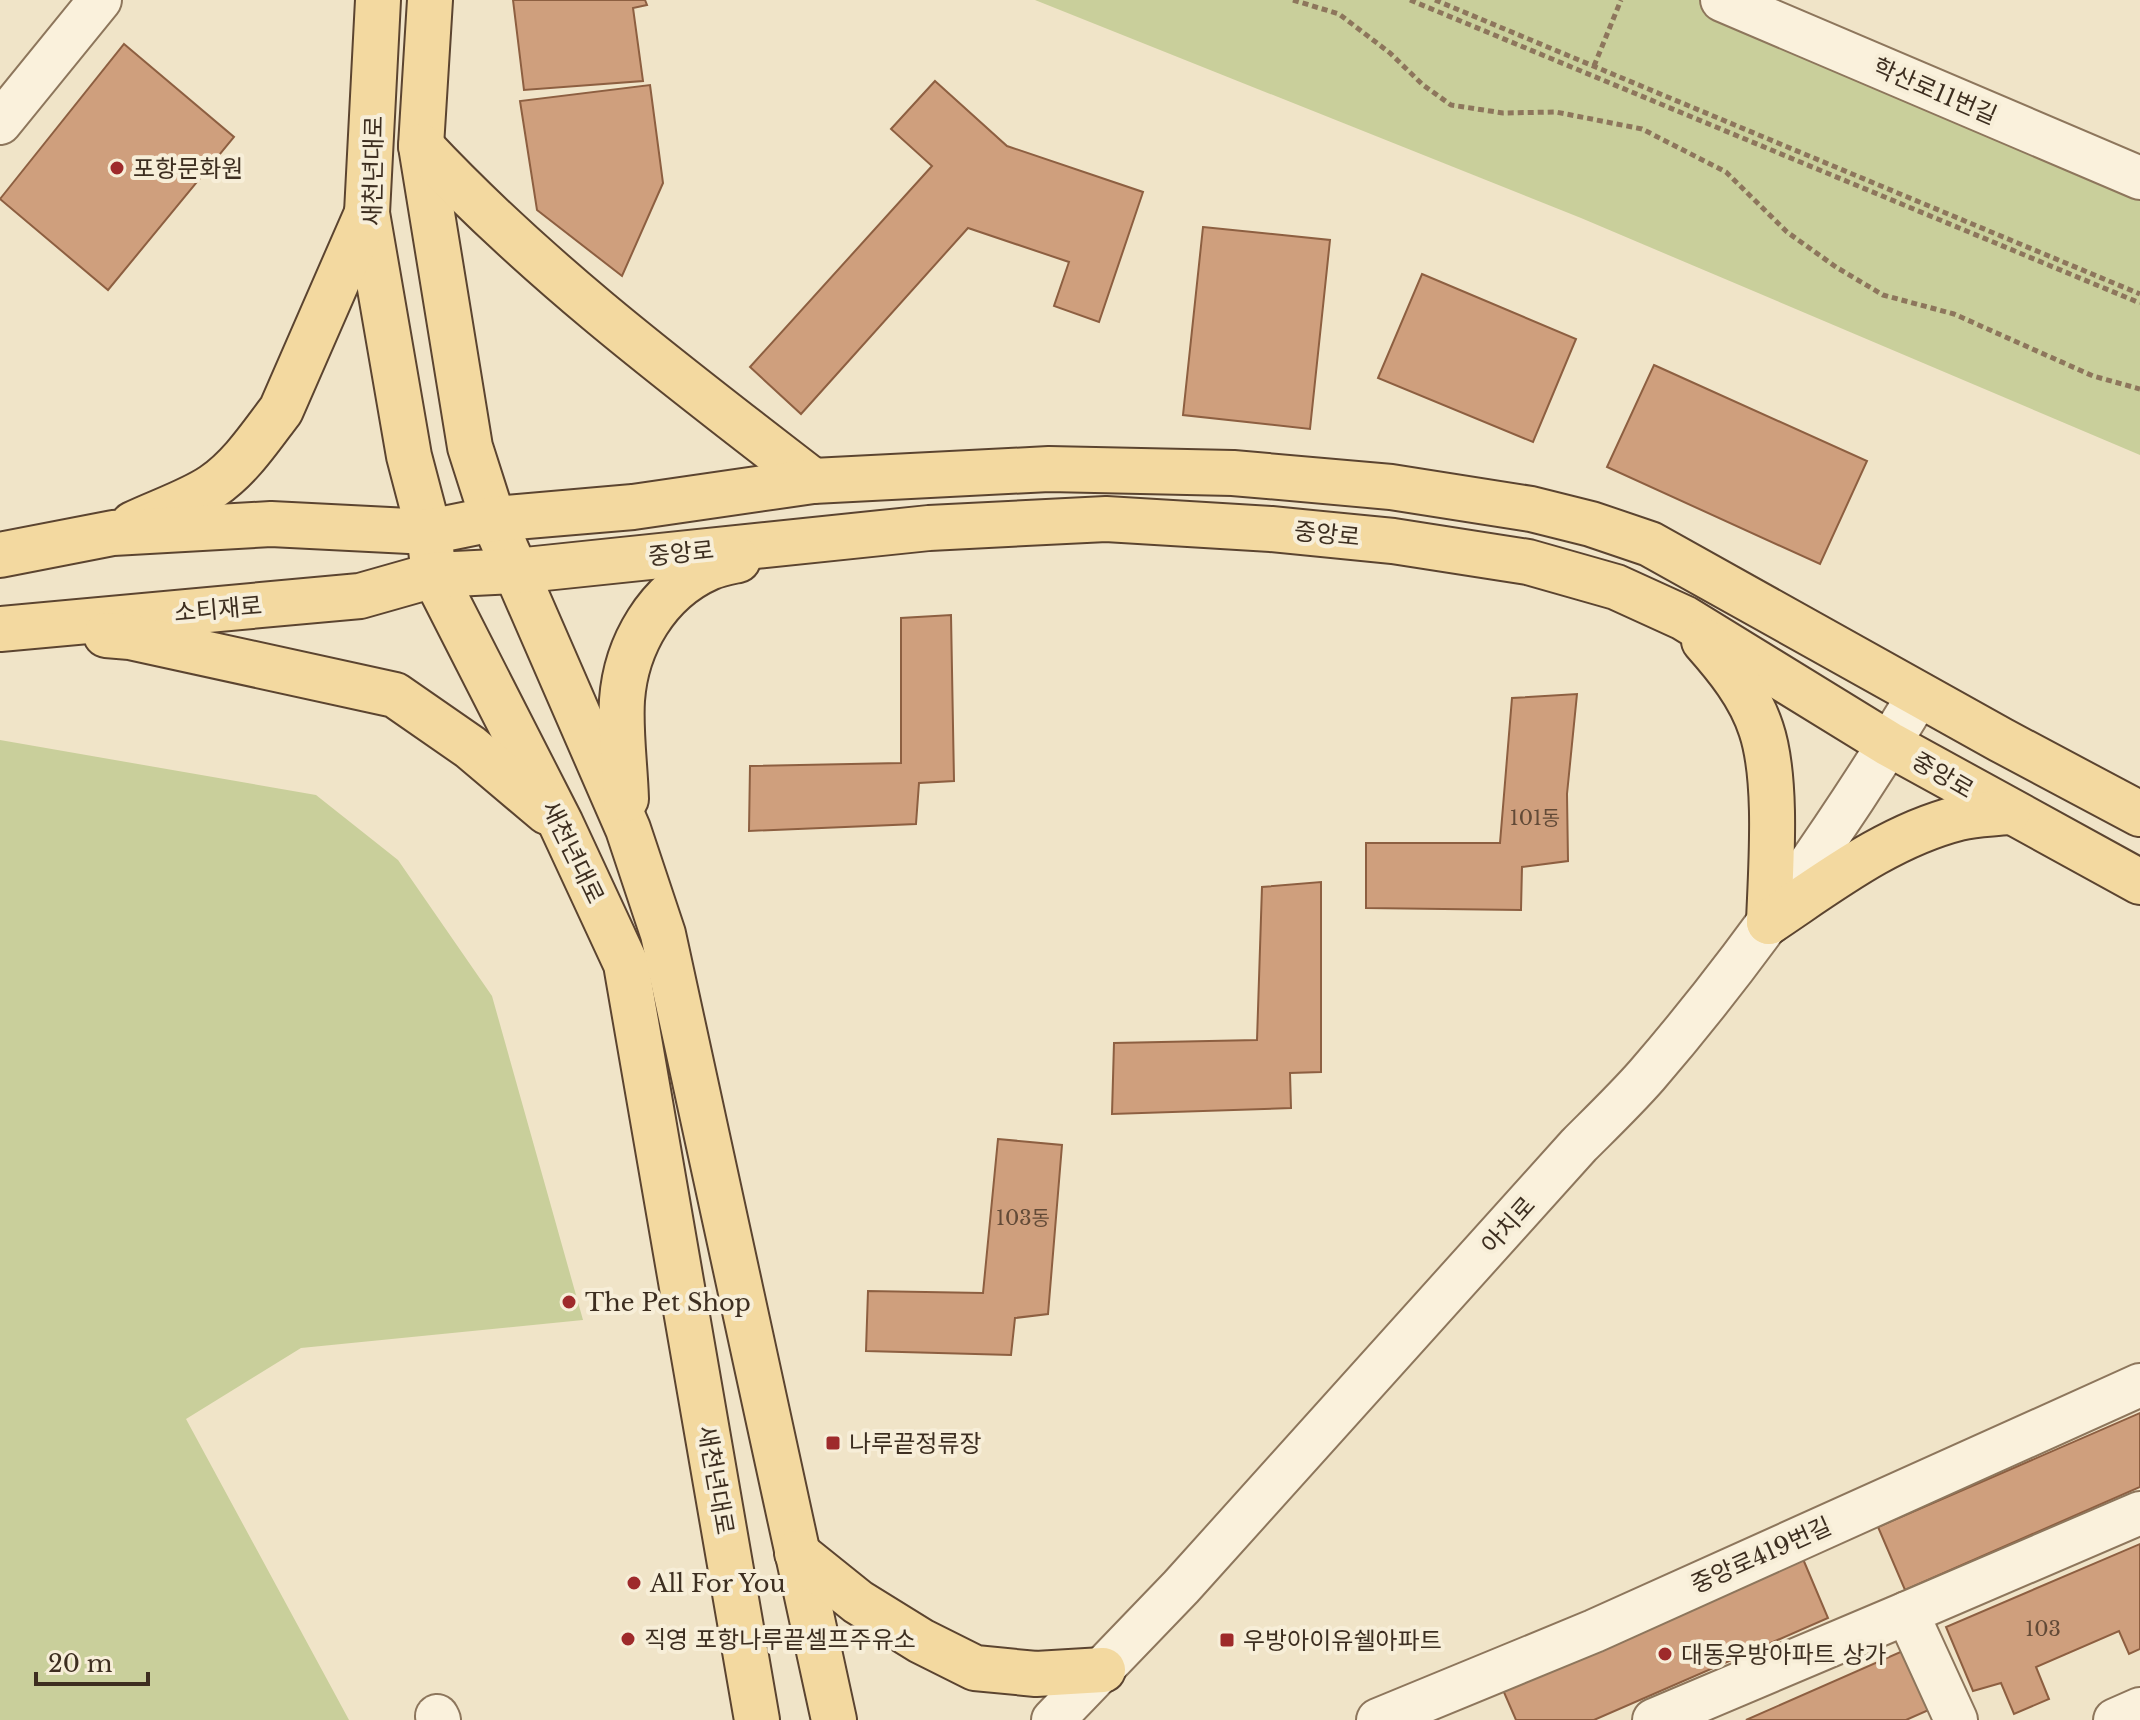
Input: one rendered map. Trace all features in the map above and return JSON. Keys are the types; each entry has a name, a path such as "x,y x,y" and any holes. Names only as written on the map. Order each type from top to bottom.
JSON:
{"main road":[{"name":"새천년대로","path":"378,0 367,213 409,456 429,532 434,575 561,824 626,964 757,1720"},
{"name":"새천년대로","path":"430,0 421,146 470,447 493,519 628,829 663,934 834,1720"},
{"path":"421,146 474,203 631,340 813,481"},
{"path":"113,533 213,486 251,450 281,410 367,213"},
{"path":"0,555 113,533 271,524 429,532 493,519 633,507 813,481 1049,469 1233,473 1391,487 1531,509 1591,524 1650,544 1919,695 2140,814"},
{"name":"중앙로","path":"434,575 516,571 929,528 1106,519 1271,529 1393,541 1528,562 1616,587 1684,618 1889,744 2140,882"},
{"path":"628,829 622,703 625,675 647,622 664,600 709,567 817,538"},
{"name":"소티재로","path":"13,629 360,596 434,575"},
{"path":"1684,618 1743,690 1762,730 1769,772 1772,831 1769,922"},
{"path":"13,629 130,637 395,695 470,747 561,824"},
{"path":"1769,922 1870,854 1921,831 1960,818 2008,812"},
{"path":"797,1553 858,1602 921,1641 975,1668 1036,1674 1103,1670"}],"street":[{"path":"0,123 100,0"},
{"name":"학산로11번길","path":"1726,2 2140,178"},
{"name":"아치로","path":"1054,1719 1103,1670 1579,1145 1646,1076 1769,922 1854,800 1919,695"},
{"name":"중앙로419번길","path":"1378,1720 1464,1704 1594,1631 2140,1385"},
{"path":"1654,1720 2140,1513"},
{"path":"1907,1613 1956,1720"},
{"path":"2115,1720 2140,1709"}],"path":[{"path":"1293,0 1339,14 1451,105 1503,113 1556,112 1642,129 1726,172 1787,232 1883,295 1954,314 2093,376 2140,389"},
{"path":"1410,0 2140,303"},
{"path":"1435,0 2140,294"},
{"path":"1594,66 1621,0"}],"green space":[{"path":"1035,0 1721,0 2140,180 2140,455 1581,218"},
{"path":"0,740 316,795 398,860 492,996 583,1320 301,1348 186,1419 349,1720 0,1720"}],"building":[{"path":"513,0 645,0 647,5 633,8 643,81 524,90"},
{"name":"포항문화원","path":"124,44 234,137 108,290 0,199"},
{"path":"935,81 1007,146 1143,192 1099,322 1054,306 1069,262 968,228 801,414 750,367 932,166 891,129"},
{"path":"650,85 663,183 622,276 537,210 520,101"},
{"path":"1203,227 1330,240 1310,429 1183,415"},
{"path":"1422,274 1576,339 1533,442 1378,378"},
{"path":"1654,365 1867,461 1820,564 1607,467"},
{"path":"951,615 954,781 919,783 916,824 749,831 750,766 901,763 901,618"},
{"path":"1577,694 1567,794 1568,861 1522,867 1521,910 1366,908 1366,843 1500,843 1512,698"},
{"path":"1321,882 1321,1072 1290,1073 1291,1108 1112,1114 1114,1043 1257,1040 1262,887"},
{"path":"998,1139 1062,1145 1048,1314 1015,1318 1011,1355 866,1351 868,1291 983,1293"},
{"name":"대동우방아파트 상가","path":"2140,1413 2140,1487 1905,1590 1878,1527"},
{"path":"2140,1544 2140,1649 2129,1654 2119,1631 2036,1667 2049,1699 2014,1714 2001,1683 1973,1691 1946,1627"},
{"name":"대동우방아파트 상가","path":"1803,1559 1828,1618 1594,1720 1516,1720 1503,1690"},
{"path":"1914,1646 1940,1705 1906,1720 1746,1720"}],"place":[{"name":"포항문화원","path":"117,168"},
{"name":"The Pet Shop","path":"569,1302"},
{"name":"나루끝정류장","path":"833,1443"},
{"name":"All For You","path":"634,1583"},
{"name":"직영 포항나루끝셀프주유소","path":"628,1639"},
{"name":"우방아이유쉘아파트","path":"1227,1640"},
{"name":"대동우방아파트 상가","path":"1665,1654"}]}
